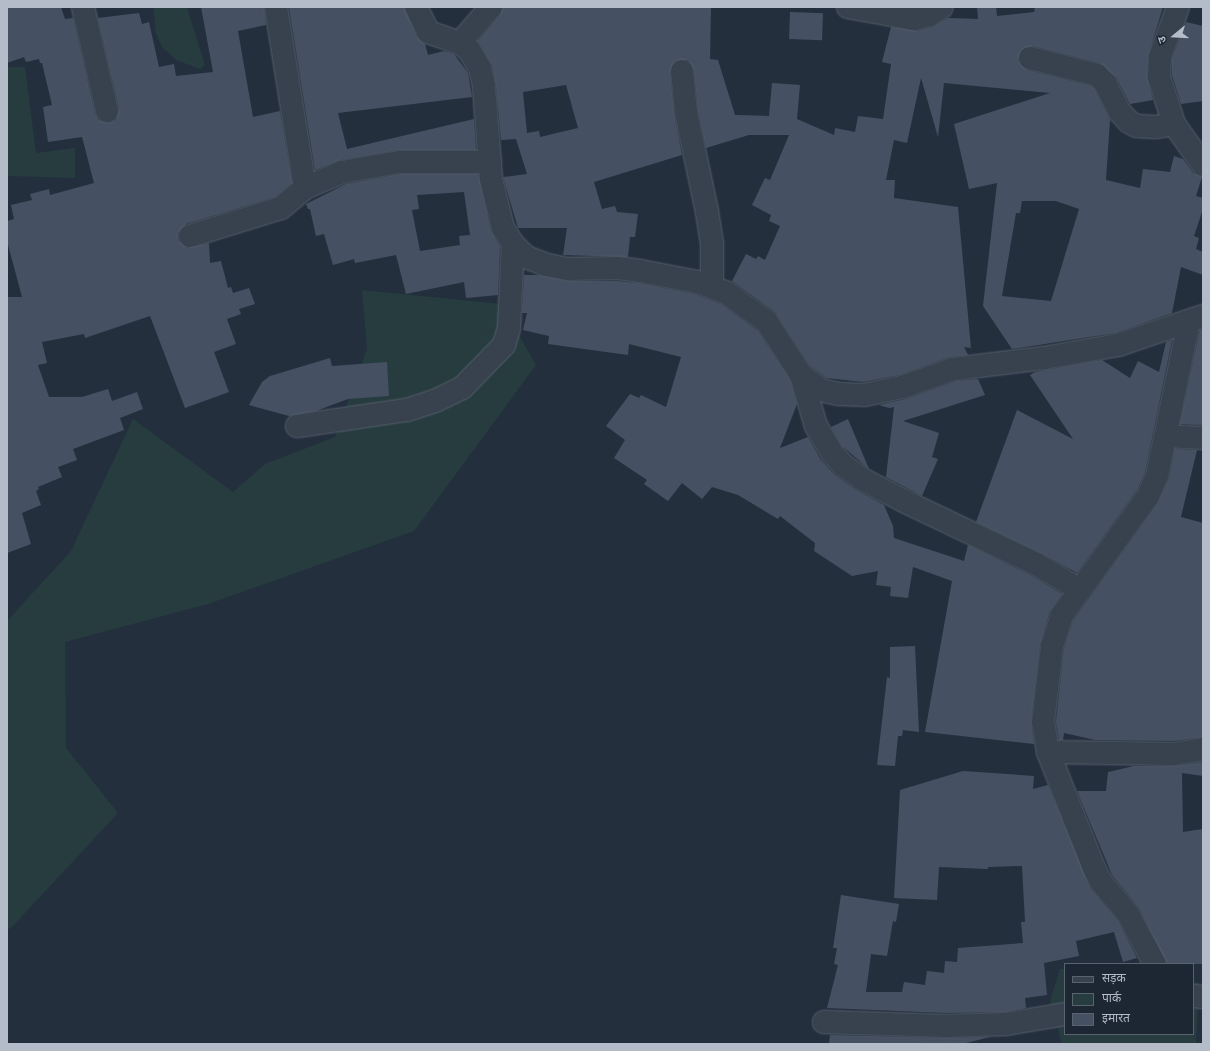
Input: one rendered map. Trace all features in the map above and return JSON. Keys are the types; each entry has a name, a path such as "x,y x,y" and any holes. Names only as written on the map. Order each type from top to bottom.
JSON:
{"street":[{"path":"83,7 107,110"},
{"path":"276,7 305,188"},
{"path":"416,7 428,32 460,44 469,50 480,68 484,86 490,162 497,207 503,228 513,244 526,257 547,265 568,269 617,268 712,286 736,299 767,322 801,375 816,426 832,453 843,465 862,479 904,501 1038,565 1080,590"},
{"path":"460,44 491,7"},
{"path":"848,7 914,19 930,15 942,7"},
{"path":"1178,7 1160,57 1159,77 1174,124 1203,165"},
{"path":"1030,58 1097,75 1106,83 1120,112 1133,124 1156,127 1174,124"},
{"path":"682,71 686,112 707,212 712,245 712,286"},
{"path":"190,236 281,208 305,188 342,172 400,162 490,162"},
{"path":"297,426 406,410 435,401 462,388 504,345 509,328 513,244"},
{"path":"801,375 821,390 839,394 864,395 902,386 954,369 1044,358 1118,345 1196,318"},
{"path":"1154,963 1128,914 1101,882 1048,752 1043,722 1052,646 1062,615 1148,496 1157,476 1196,318"},
{"path":"1166,436 1203,438"},
{"path":"1048,752 1175,754 1203,750"},
{"path":"824,1022 961,1026 1006,1024 1064,1014"}],"green space":[{"path":"153,7 187,7 205,65 200,69 176,60 162,47 156,33"},
{"path":"7,67 25,67 36,153 75,148 75,178 7,176"},
{"path":"362,290 501,304 536,365 414,531 208,604 65,642 66,748 118,813 10,929 7,928 7,621 71,551 133,419 233,492 265,464 335,437 367,349"},
{"path":"1060,969 1064,969 1064,1035 1194,1035 1194,982 1199,983 1196,1044 1062,1044 1050,1001"}],"building":[{"path":"7,7 61,7 65,19 73,18 95,114 98,120 109,123 116,120 119,108 98,18 139,13 142,24 149,22 159,67 174,64 176,76 213,72 201,7 264,7 266,25 238,31 253,117 280,111 292,183 275,197 186,224 178,233 178,240 187,248 209,243 210,263 221,261 228,288 231,287 233,293 249,288 255,304 239,309 241,314 227,319 236,344 214,352 229,392 185,408 150,316 85,338 84,334 42,342 47,363 38,365 49,397 82,397 108,389 112,401 137,392 143,409 120,418 124,430 73,449 77,460 58,467 62,477 38,487 39,489 36,491 41,505 22,513 31,544 7,553 7,297 22,297 7,241 7,221 14,219 11,205 32,200 30,194 49,189 50,195 94,183 82,137 48,142 43,107 52,105 42,63 40,63 39,59 26,62 24,57 7,63"},
{"path":"289,7 404,7 417,37 425,44 428,55 444,51 454,54 468,73 472,97 338,113 347,149 474,119 476,150 398,150 340,160 315,170"},
{"path":"503,7 711,7 710,59 718,60 735,115 769,116 772,83 800,85 797,119 834,135 835,128 855,132 858,116 883,119 891,64 882,62 891,27 917,31 933,27 948,18 978,19 977,7 996,7 997,16 1034,12 1035,7 1163,7 1148,56 1147,77 1153,100 1130,104 1116,77 1100,63 1033,46 1021,50 1018,61 1027,70 1091,86 1095,90 1110,120 1106,180 1140,188 1143,169 1170,172 1174,156 1183,159 1193,173 1202,177 1196,196 1203,198 1203,209 1194,236 1199,238 1196,249 1203,252 1203,275 1181,267 1172,313 1115,333 1012,349 983,306 997,183 969,189 954,124 1050,93 944,83 938,137 921,78 907,143 894,140 886,180 895,180 894,198 958,207 971,348 964,347 968,355 950,357 899,375 863,382 826,378 810,366 775,312 732,281 746,254 756,259 758,256 765,260 780,226 769,221 771,215 752,205 765,178 770,180 789,135 749,135 706,148 698,110 694,70 688,60 675,61 670,72 674,114 682,155 594,182 602,209 615,206 617,212 638,214 635,237 630,237 628,257 563,255 567,228 518,228 503,177 527,174 516,139 501,140 496,85 492,65 478,41 500,15","holes":["566,85 578,128 540,137 539,131 527,133 523,92","1022,201 1056,201 1079,209 1051,301 1002,296 1016,213 1020,213"]},
{"path":"790,12 823,13 822,40 789,39"},
{"path":"1186,22 1203,26 1203,101 1181,104 1172,75 1172,59"},
{"path":"401,174 478,174 491,231 500,247 498,295 466,298 464,282 406,294 396,255 355,263 354,259 333,265 324,234 316,236 310,209 308,209 306,204 346,184","holes":["464,192 470,235 459,236 460,245 420,251 412,210 419,209 417,195"]},
{"path":"524,275 538,275 568,281 616,281 638,283 694,294 721,304 758,331 790,380 797,404 780,448 808,437 821,460 835,475 856,490 884,505 893,526 894,538 964,561 968,545 1032,576 1062,594 1050,611 1040,644 1031,721 1034,744 925,732 952,581 913,567 908,598 890,596 891,587 876,585 878,571 852,576 814,551 815,543 780,516 778,519 738,495 712,487 702,499 682,483 668,501 644,484 647,480 614,458 625,440 606,426 630,394 639,398 641,395 666,407 681,357 629,344 628,355 548,344 549,336 523,330 527,313 522,313"},
{"path":"1200,330 1203,330 1203,421 1202,425 1180,424"},
{"path":"1172,340 1145,472 1137,490 1077,573 1043,554 976,522 1017,410 1073,439 1030,375 1035,372 1102,360 1130,378 1138,361 1159,372 1166,342"},
{"path":"330,358 332,366 387,362 389,396 348,399 316,411 289,416 249,405 262,382 270,376"},
{"path":"978,379 985,395 903,421 939,433 932,457 938,459 922,496 886,477 894,407 889,408 879,405 906,399 957,381"},
{"path":"848,419 869,469 842,446 831,427"},
{"path":"1175,449 1197,450 1181,517 1203,523 1203,737 1174,741 1095,740 1064,733 1063,740 1059,740 1056,722 1064,649 1073,621 1158,503 1169,479"},
{"path":"915,646 919,732 903,730 902,736 898,736 895,766 877,765 887,677 890,678 890,647"},
{"path":"1203,762 1203,776 1182,773 1183,832 1203,829 1203,964 1166,963 1139,908 1112,875 1077,791 1106,791 1108,772 1134,766 1175,766"},
{"path":"963,771 1034,776 1033,789 1048,785 1090,888 1118,921 1137,958 1123,962 1114,932 1076,941 1079,956 1044,963 1047,995 1025,998 1026,1008 1005,1012 946,1013 827,1008 838,965 834,964 837,948 833,948 841,895 899,904 896,922 893,921 887,956 871,954 866,992 902,992 904,982 925,985 927,971 944,973 945,961 957,962 958,948 1023,943 1021,922 1025,922 1022,866 988,867 988,869 939,867 937,900 894,898 900,790"},
{"path":"830,1035 946,1038 990,1037 962,1044 851,1044 829,1043"}]}
